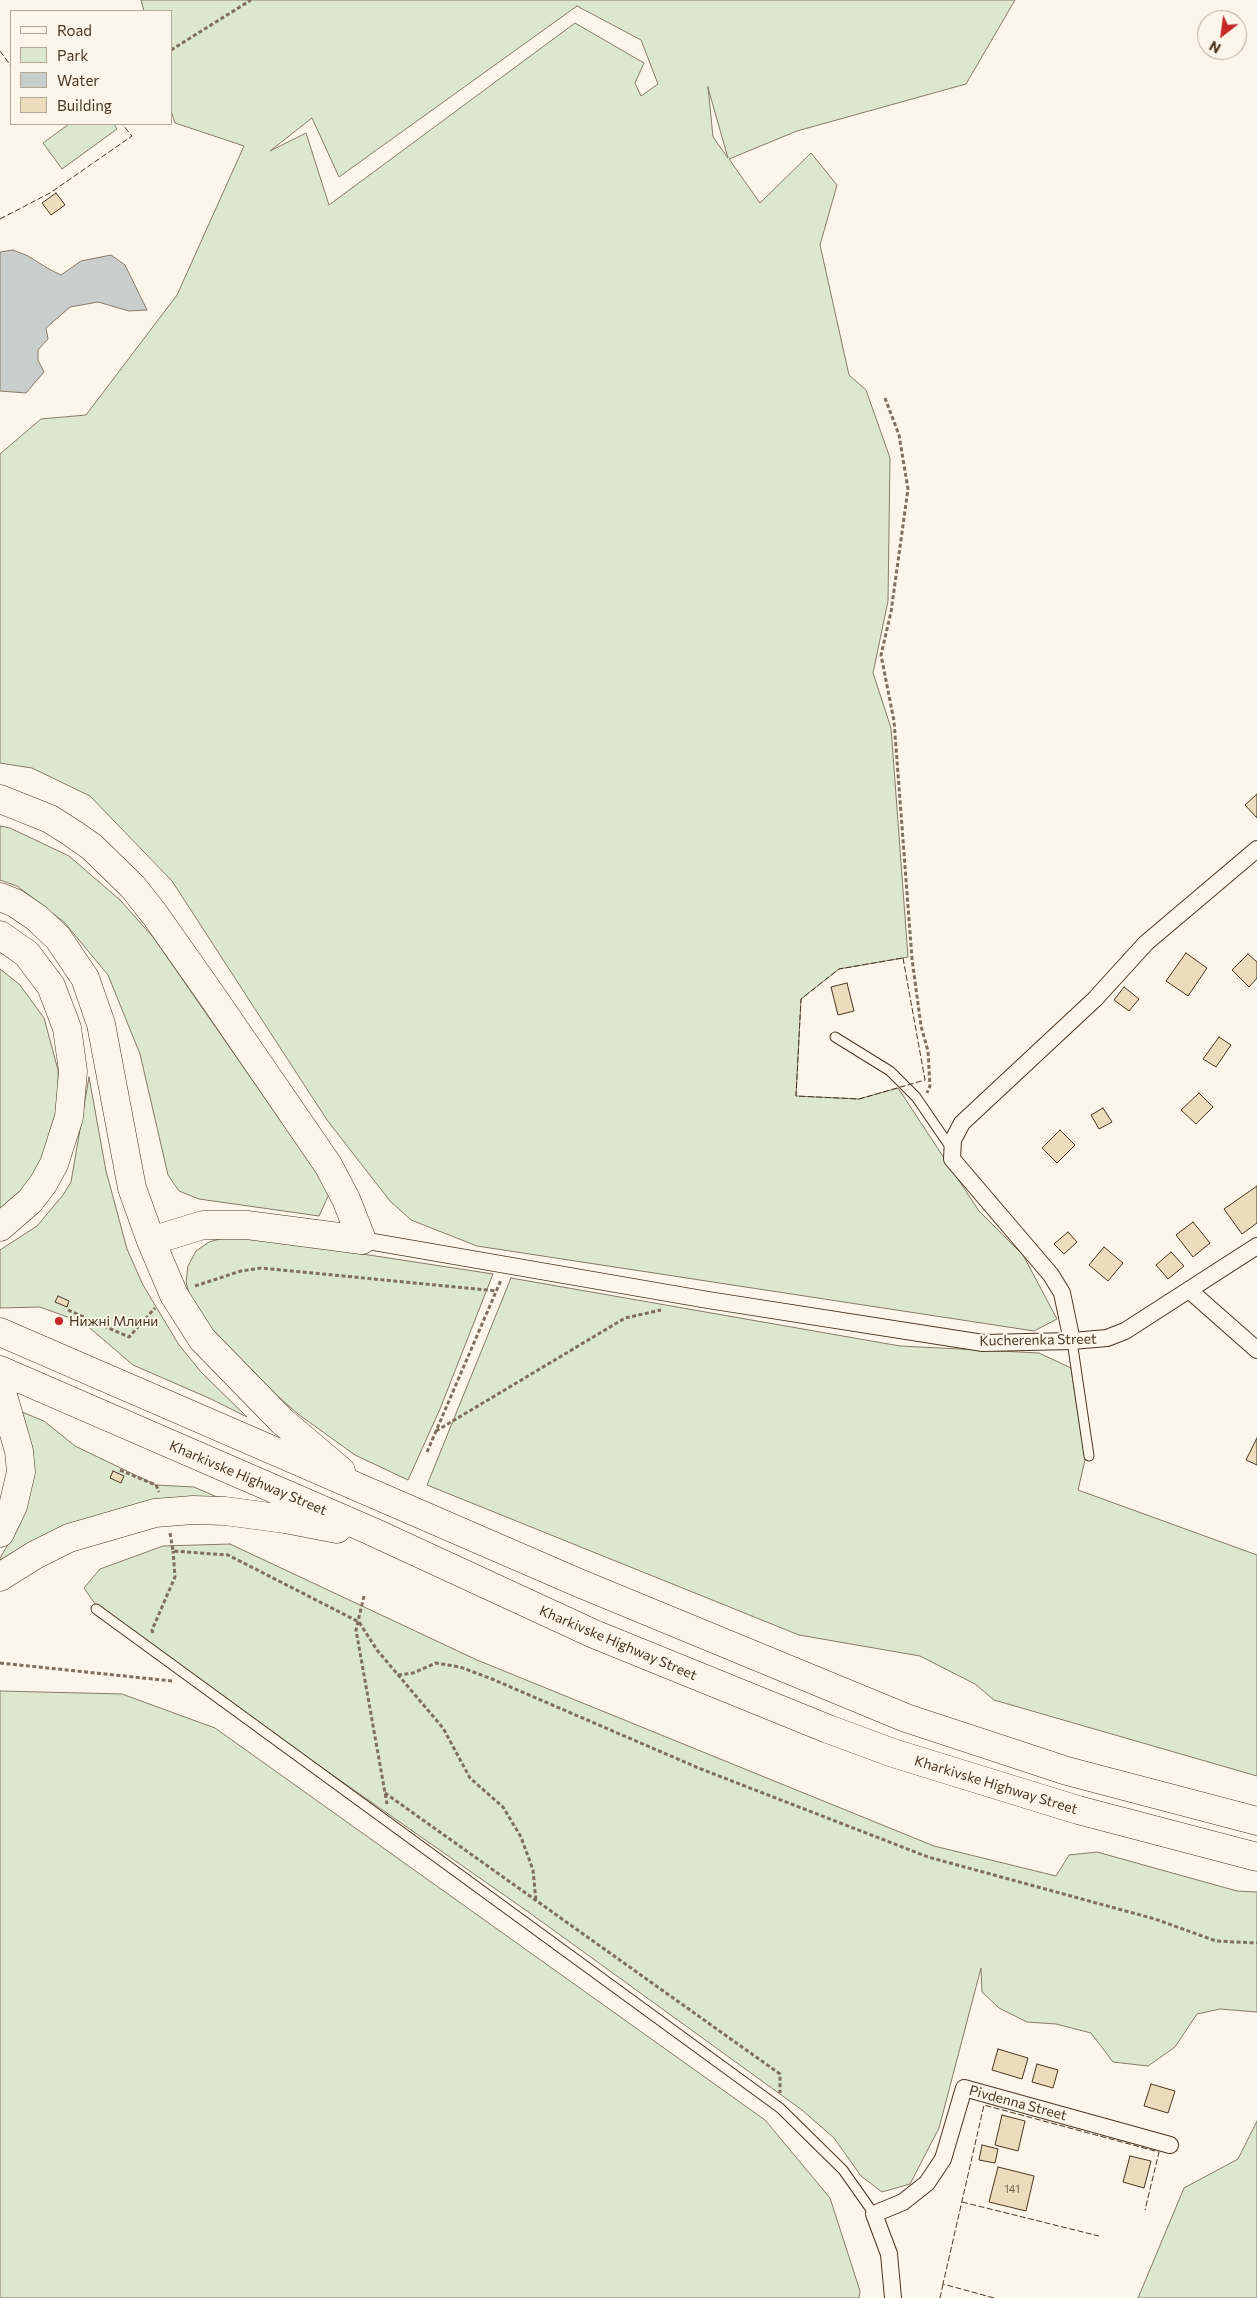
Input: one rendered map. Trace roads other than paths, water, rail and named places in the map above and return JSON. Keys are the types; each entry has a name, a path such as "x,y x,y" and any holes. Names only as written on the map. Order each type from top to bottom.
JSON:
{"highway":[{"path":"0,799 50,819 72,833 99,854 133,887 189,964 328,1165 346,1199 362,1240 247,1225 203,1225 151,1241"},
{"path":"0,896 15,903 37,918 58,938 85,978 101,1024 132,1188 151,1241 174,1295 202,1339 282,1421 365,1491"},
{"path":"0,935 27,954 51,986 67,1028 73,1071 69,1117 54,1164 43,1184 30,1201 0,1227"},
{"path":"0,1332 365,1491 710,1638 906,1718 1067,1771 1257,1821"},
{"name":"Kharkivske Highway Street","path":"0,1370 371,1530 478,1582 594,1634 709,1682 893,1753 1078,1810 1257,1857"},
{"path":"0,1385 19,1451 20,1472 14,1506 0,1533"},
{"path":"0,1577 35,1555 69,1538 155,1513 209,1510 285,1519 353,1533 478,1582"}],"street":[{"path":"1072,1341 1062,1293 1051,1275 952,1159 953,1140 962,1123 1095,999 1146,943 1257,849"},
{"name":"Kucherenka Street","path":"362,1240 735,1304 983,1343 1072,1341 1107,1338 1126,1331 1254,1250"},
{"path":"1189,1290 1257,1350"},
{"name":"Pivdenna Street","path":"874,2214 903,2202 927,2183 943,2160 964,2088 1170,2145"},
{"path":"874,2214 889,2254 892,2298"}],"lane":[{"path":"835,1037 890,1071 922,1105 952,1150"},
{"path":"1072,1341 1089,1456"},
{"path":"96,1610 780,2108 843,2170 874,2214"}],"water":[{"path":"13,250 28,256 61,275 81,261 111,255 125,265 147,310 129,311 98,302 70,307 46,328 48,339 38,350 38,360 44,372 26,393 0,391 0,252"}],"place":[{"name":"Нижні Млини","path":"59,1321"}]}
